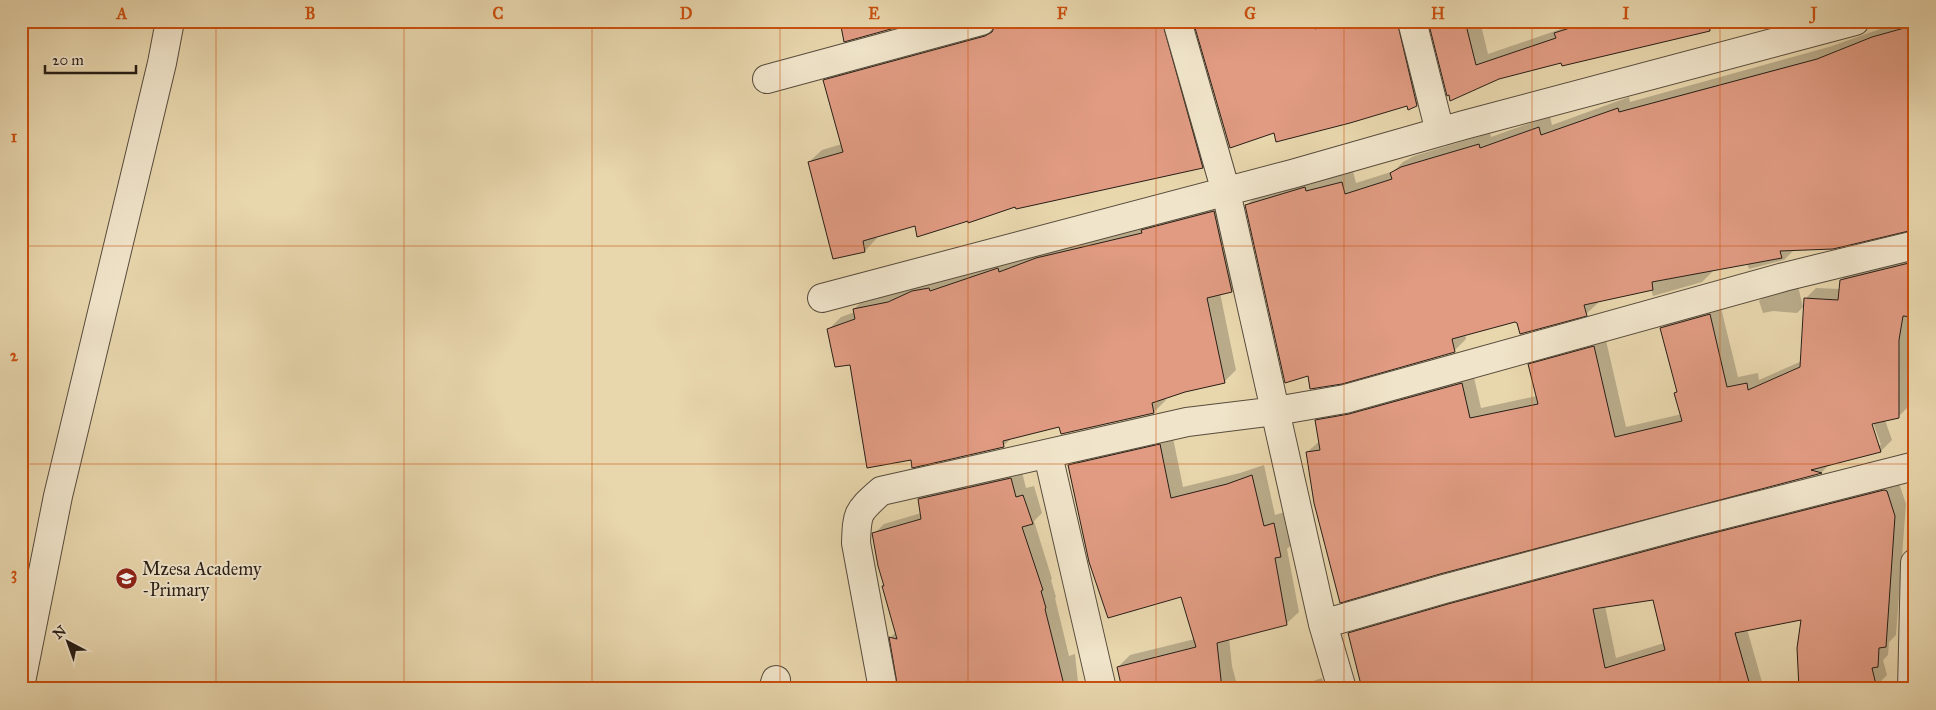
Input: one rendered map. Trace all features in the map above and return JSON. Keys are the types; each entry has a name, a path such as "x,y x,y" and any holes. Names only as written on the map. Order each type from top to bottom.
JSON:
{"street":[{"path":"21,682 58,496 162,63 170,21"},
{"path":"767,79 981,21"},
{"path":"1177,21 1226,192 1323,624 1342,689"},
{"path":"1412,21 1440,132"},
{"path":"822,298 1226,192 1440,132 1854,21"},
{"path":"883,689 856,543 857,519 862,508 881,491 1048,455 1187,422 1276,411 1345,399 1784,277 1915,245"},
{"path":"1048,455 1102,689"},
{"path":"1323,624 1444,589 1694,522 1915,466"},
{"path":"1912,689 1915,563"}],"building":[{"path":"840,21 920,21 844,42"},
{"path":"1003,21 1162,21 1203,168 1016,209 1015,207 968,223 968,221 917,237 915,226 863,241 865,252 833,259 808,162 843,152 823,80 985,36 992,32 996,23"},
{"path":"1193,21 1313,21 1315,29 1340,21 1397,21 1417,106 1408,110 1407,106 1276,142 1274,133 1230,148"},
{"path":"1428,21 1465,21 1476,65 1556,38 1554,33 1592,21 1709,21 1710,31 1562,66 1561,63 1499,79 1450,101 1449,95 1447,96"},
{"path":"1915,25 1915,210 1913,230 1833,249 1780,251 1782,258 1652,282 1653,290 1584,305 1587,316 1520,334 1515,322 1452,339 1455,352 1342,384 1310,389 1308,376 1285,383 1245,205 1305,187 1306,191 1342,182 1345,194 1392,179 1390,173 1401,167 1479,144 1480,148 1539,127 1541,135 1618,108 1619,112 1817,59 1872,37"},
{"path":"1214,211 1232,292 1207,298 1225,383 1185,392 1152,403 1154,413 1061,434 1059,427 1003,441 1004,447 912,468 911,460 867,468 850,365 835,367 827,329 855,319 853,309 888,302 912,291 929,288 930,291 998,268 999,272 1036,258 1142,233 1141,230"},
{"path":"1909,263 1909,265 1915,263 1913,317 1903,316 1899,340 1899,418 1872,424 1881,452 1811,470 1822,473 1440,574 1340,603 1314,503 1306,452 1320,450 1315,420 1349,414 1462,383 1470,418 1538,404 1528,364 1594,346 1615,437 1682,421 1674,393 1677,392 1660,328 1710,314 1727,387 1747,383 1748,390 1800,367 1804,298 1838,300 1840,280"},
{"path":"1160,444 1171,498 1227,484 1252,475 1264,526 1274,523 1281,557 1275,558 1287,625 1217,643 1222,689 1122,689 1117,667 1196,647 1181,597 1108,618 1089,562 1068,465"},
{"path":"1011,478 1016,497 1023,495 1033,524 1022,527 1043,590 1041,591 1045,609 1065,689 898,689 889,637 897,639 882,586 884,586 872,533 921,519 918,499"},
{"path":"1884,490 1887,491 1895,516 1886,647 1879,648 1878,667 1872,668 1877,689 1799,689 1797,648 1801,620 1735,633 1751,689 1362,689 1348,633 1448,604 1698,537","holes":["1653,600 1665,650 1605,668 1593,609"]}],"place":[{"name":"Mzesa Academy -Primary","path":"126,579"}]}
